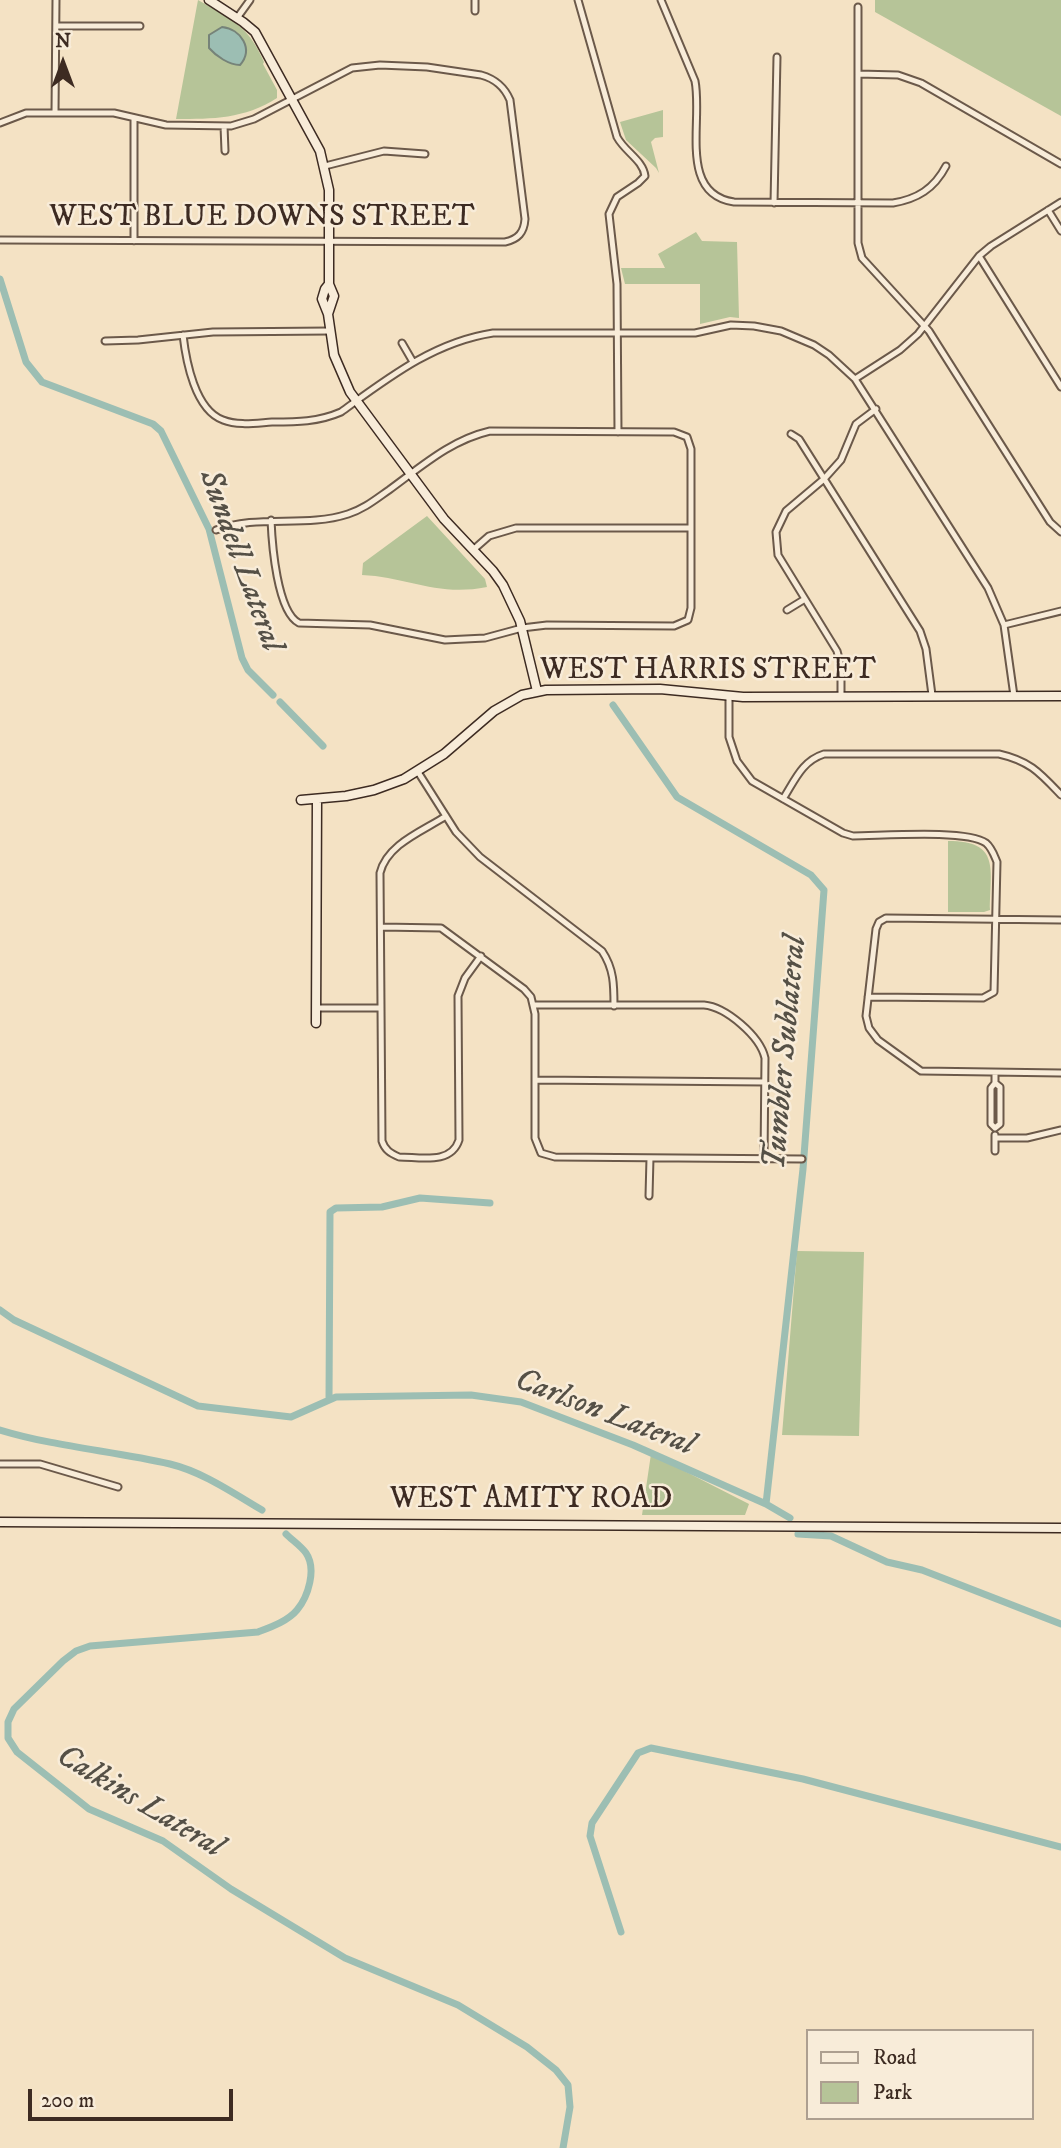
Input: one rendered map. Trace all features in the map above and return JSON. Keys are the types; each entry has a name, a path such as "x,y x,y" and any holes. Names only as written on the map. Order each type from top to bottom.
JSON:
{"street":[{"path":"55,113 56,0"},
{"path":"209,0 250,27 260,39 317,144 325,166 329,190 329,284 334,296 328,314 330,331 334,355 355,402 444,519 503,585 522,628 537,691"},
{"path":"237,18 250,0"},
{"path":"475,0 475,11"},
{"path":"578,0 617,137 623,148 641,164 645,176 617,197 609,214 617,284 618,432"},
{"path":"661,0 695,81 698,95 698,171 703,184 710,192 727,201 908,201 921,195 938,181 946,166"},
{"path":"859,7 859,243 862,258 924,325 1050,522 1061,532"},
{"path":"56,26 139,26"},
{"path":"774,203 776,57"},
{"name":"WEST BLUE DOWNS STREET","path":"0,240 505,242 514,240 521,234 525,219 510,100 496,81 481,75 427,67 367,65 339,73 293,98"},
{"path":"858,74 898,75 920,83 1061,164"},
{"path":"0,124 21,114 114,113 166,125 224,126 254,119 293,98"},
{"path":"134,118 134,241"},
{"path":"224,126 225,151"},
{"path":"325,166 384,151 425,154"},
{"path":"856,379 900,350 924,325 979,256 1061,202"},
{"path":"1048,210 1061,231"},
{"path":"979,256 1061,387"},
{"path":"183,335 190,374 203,401 215,416 233,423 307,422 341,412 413,362 460,340 493,333 695,332 731,326 766,328 798,337 830,355 856,379 988,588 1004,625 1014,696"},
{"path":"106,341 212,332 330,331"},
{"path":"402,343 413,362"},
{"path":"841,695 841,666 837,651 778,555 776,532 786,511 824,479 841,460 856,424 876,409"},
{"path":"216,530 236,523 271,520 324,519 347,514 370,503 450,446 476,434 490,431 674,432 688,438 691,449 691,608 688,620 674,626 547,625 522,628 485,638 445,640 370,625 303,623 292,619 286,609 274,557 271,520"},
{"path":"791,434 799,439 920,631 926,649 932,695"},
{"path":"472,550 489,536 516,528 690,528"},
{"path":"787,610 805,598"},
{"path":"1004,625 1061,611"},
{"name":"WEST HARRIS STREET","path":"301,800 374,790 418,772 444,754 494,711 523,695 537,691 561,688 660,689 729,697 1061,696"},
{"path":"729,697 729,737 737,761 752,781 843,833 853,836 967,836 989,845 997,862 994,992 983,998 868,997"},
{"path":"783,799 805,765 812,758 824,754 999,754 1018,758 1036,769 1061,795"},
{"path":"418,772 466,844 480,858 602,951 611,964 614,976 614,1006"},
{"path":"316,1023 317,799"},
{"path":"446,816 390,852 383,861 380,873 382,1141 388,1152 399,1157 440,1158 453,1152 459,1140 458,996 464,978 481,956"},
{"path":"1061,920 886,918 879,922 876,929 866,1016 872,1034 921,1071 1061,1073"},
{"path":"381,927 442,928 531,997 534,1005 535,1138 541,1153 555,1157 802,1159"},
{"path":"534,1005 713,1006 722,1011 755,1037 763,1049 764,1159"},
{"path":"317,1008 381,1009"},
{"path":"995,1073 995,1083 991,1088 991,1124 995,1128 995,1151"},
{"path":"535,1080 765,1082"},
{"path":"995,1138 1027,1138 1061,1130"},
{"path":"649,1196 650,1158"},
{"path":"0,1464 40,1464 118,1487"},
{"name":"WEST AMITY ROAD","path":"0,1522 1061,1528"}],"green space":[{"path":"198,0 245,31 264,62 277,90 277,98 240,114 216,118 176,119"},
{"path":"875,0 1061,0 1061,116 875,12"},
{"path":"663,110 663,137 655,138 651,142 659,173 626,140 620,122"},
{"path":"696,232 702,241 737,242 739,318 730,317 700,324 700,284 625,284 621,268 665,268 658,254"},
{"path":"427,516 485,579 487,587 453,590 362,575 363,563"},
{"path":"948,841 965,842 985,852 991,870 990,910 948,912"},
{"path":"797,1251 864,1252 859,1436 782,1435"},
{"path":"651,1454 749,1504 745,1515 642,1515"}],"water":[{"path":"222,27 235,32 243,41 246,53 240,65 223,60 209,48 209,35"}],"waterway":[{"name":"Sundell Lateral","path":"0,279 26,362 42,382 153,424 161,431 209,529 242,658 248,670 273,695"},
{"name":"Sundell Lateral","path":"280,702 323,746"},
{"name":"Tumbler Sublateral","path":"613,705 677,797 811,875 824,890 803,1169 766,1504"},
{"name":"Sundell Lateral","path":"329,1400 330,1212 336,1208 382,1207 420,1198 490,1203"},
{"name":"Carlson Lateral","path":"0,1310 14,1320 198,1406 291,1417 336,1397 471,1395 521,1402 633,1445 766,1504 790,1518"},
{"name":"Calkins Lateral","path":"0,1430 42,1441 170,1464 194,1472 262,1510"},
{"name":"Calkins Lateral","path":"286,1534 306,1553 311,1567 305,1598 289,1617 258,1632 90,1646 76,1651 14,1709 8,1722 8,1738 17,1752 89,1809 163,1841 231,1889 345,1958 458,2005 527,2047 556,2070 568,2085 570,2107 563,2148"},
{"name":"Carlson Lateral","path":"798,1534 831,1536 887,1562 922,1570 1061,1624"},
{"name":"Carlson Lateral","path":"621,1932 590,1836 592,1823 638,1753 651,1748 803,1779 1061,1847"}]}
